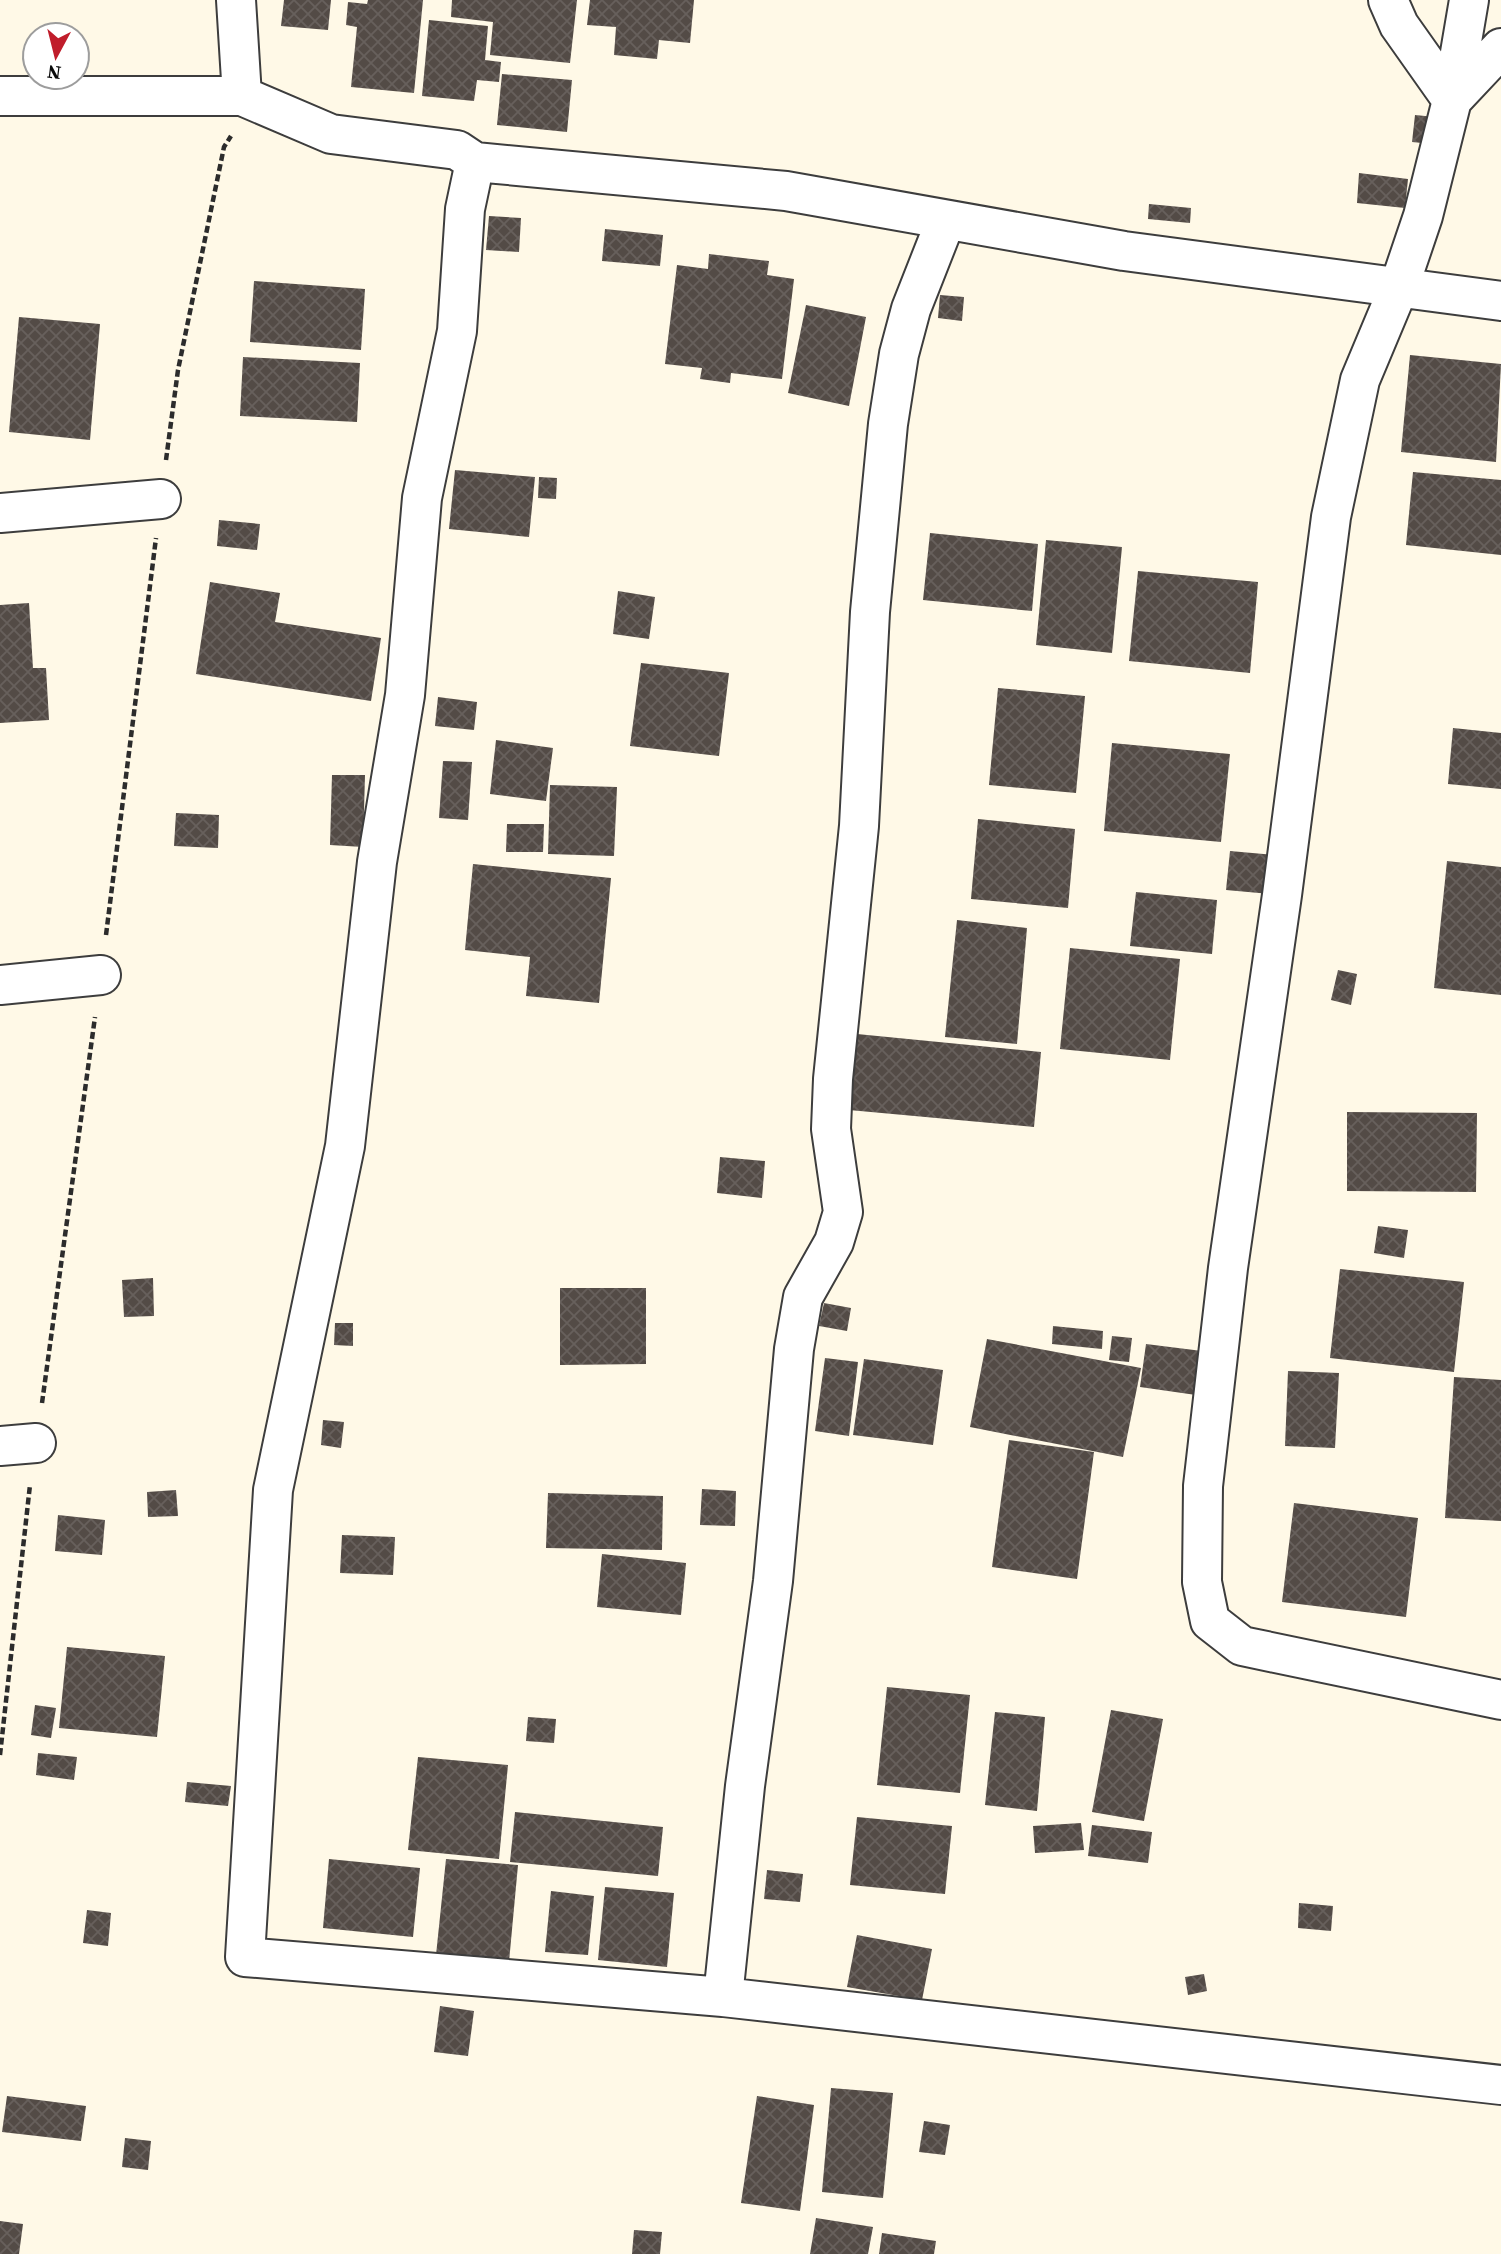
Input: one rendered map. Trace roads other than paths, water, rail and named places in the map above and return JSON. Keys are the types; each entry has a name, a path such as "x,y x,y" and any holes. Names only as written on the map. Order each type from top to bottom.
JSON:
{"street":[{"path":"236,0 242,96"},
{"path":"1388,0 1399,25 1452,100"},
{"path":"1469,0 1452,100 1423,216 1399,286 1360,380 1331,517 1282,895 1228,1268 1203,1486 1202,1582 1210,1622 1242,1646 1501,1700"},
{"path":"1452,100 1501,48"},
{"path":"0,96 242,96 331,134 457,150 475,162 786,191 1124,251 1501,301"},
{"path":"475,162 465,209 457,331 422,498 405,695 377,862 345,1146 273,1490 245,1957 723,1997 1501,2085"},
{"path":"723,1997 745,1786 774,1581 794,1349 803,1297 834,1242 843,1212 831,1129 833,1079 859,826 870,612 888,424 899,354 911,309 946,220"},
{"path":"0,513 161,499"},
{"path":"0,985 101,975"}]}
